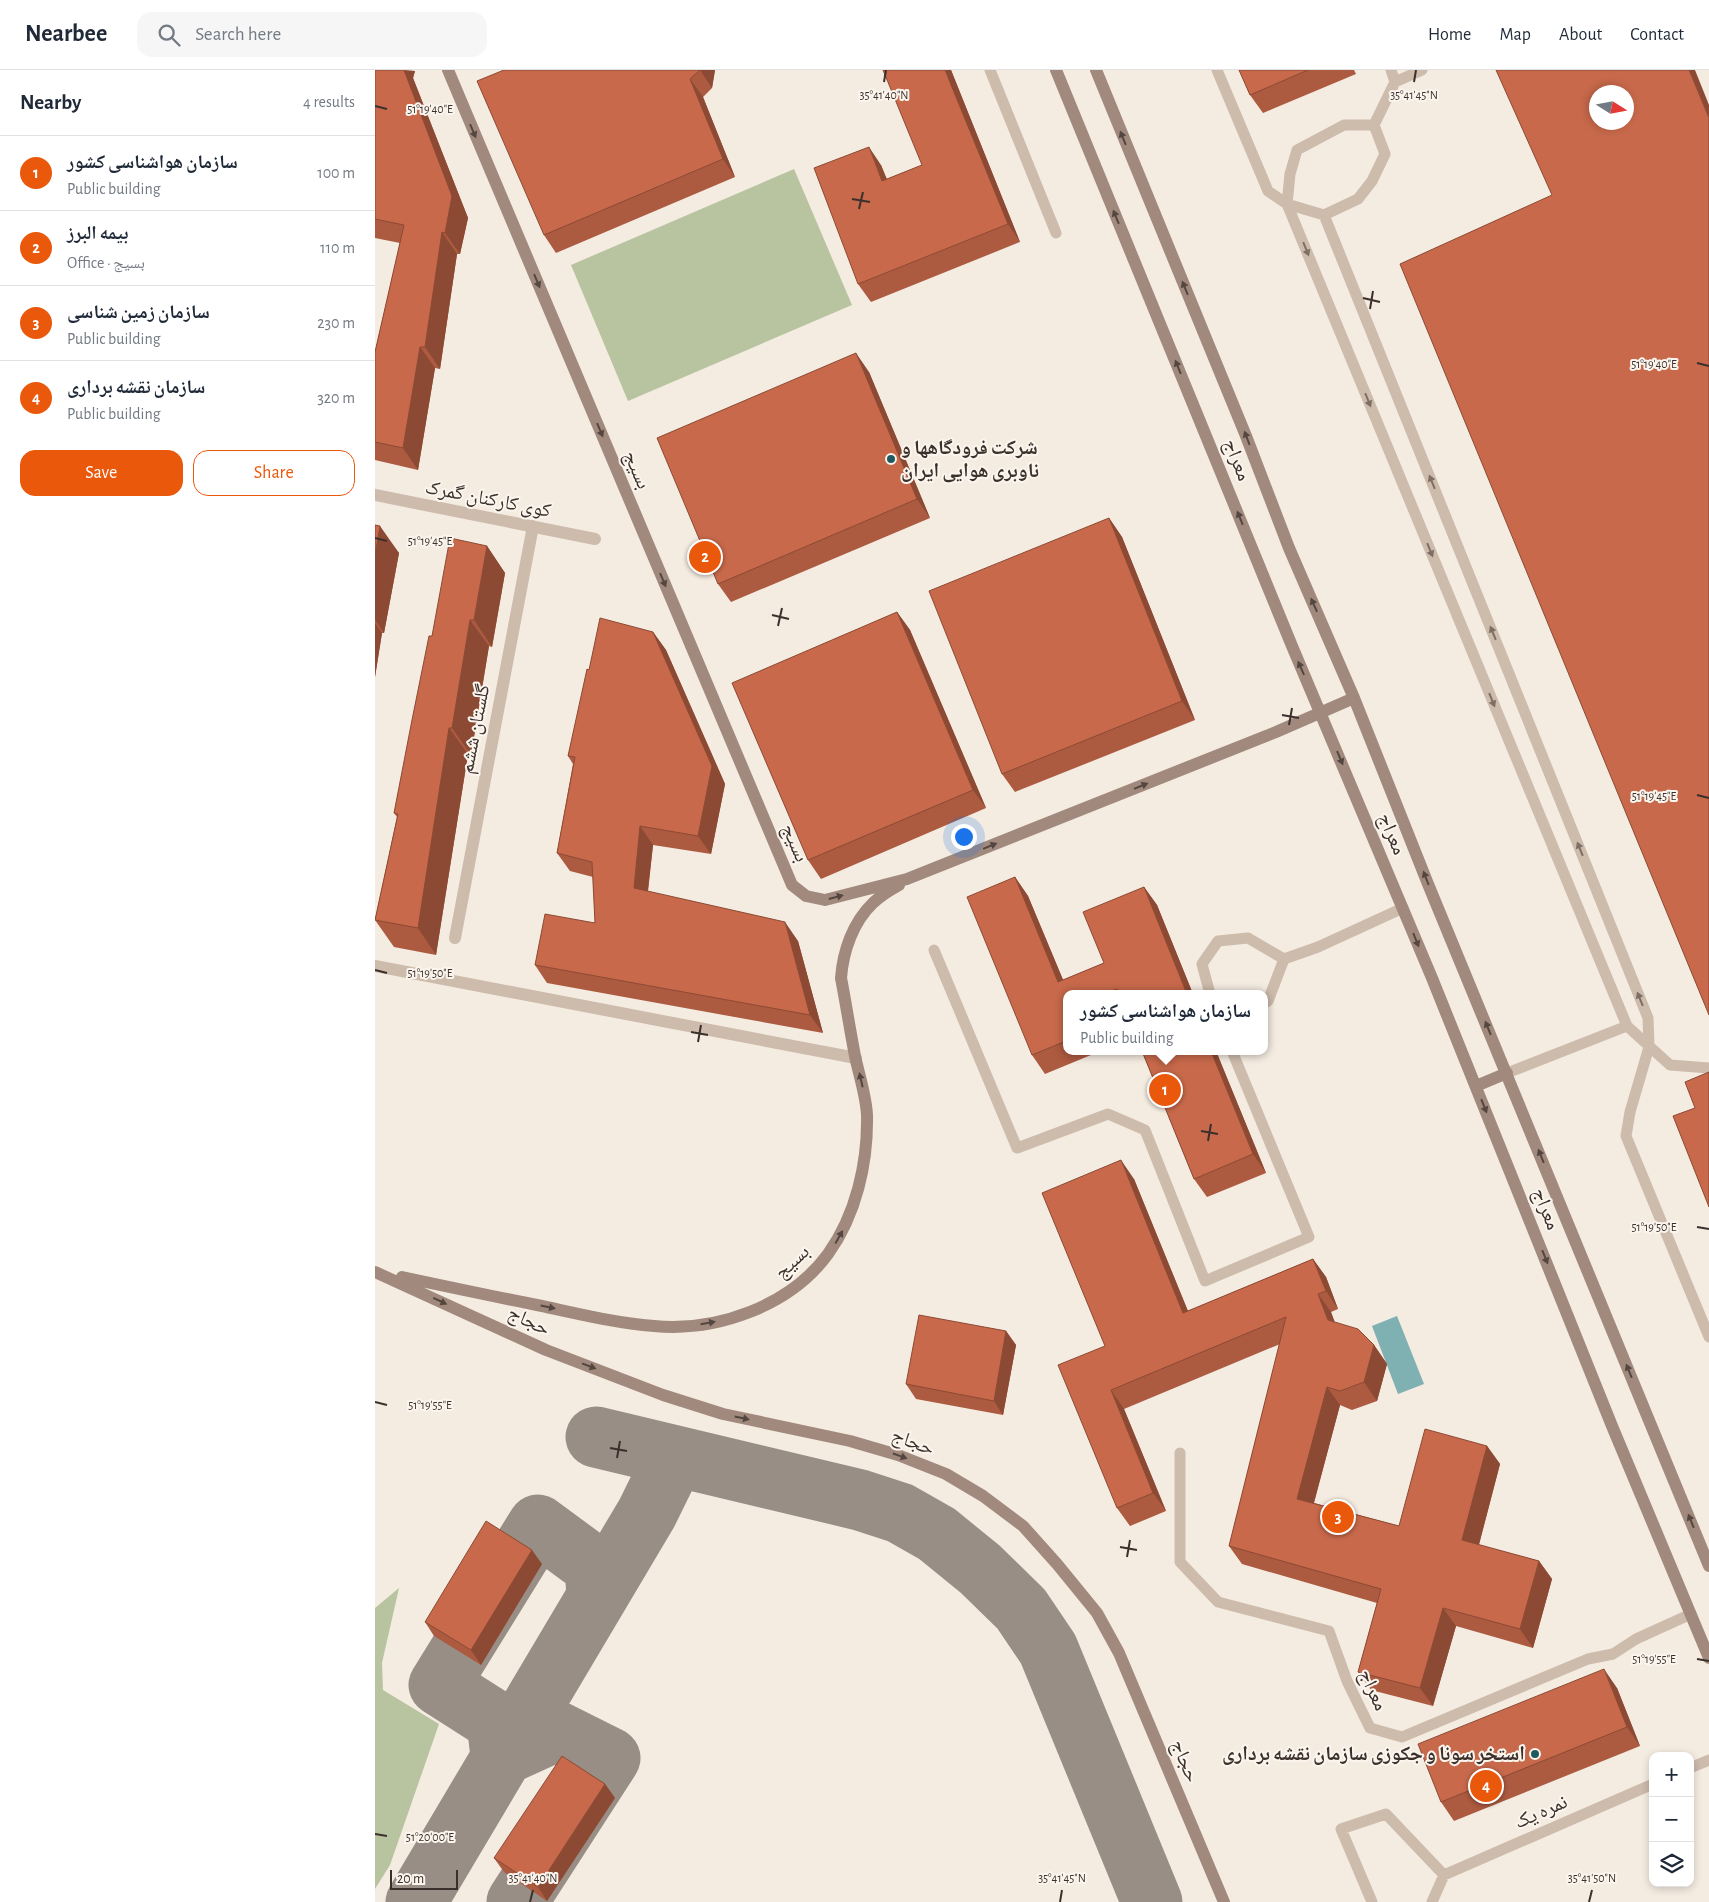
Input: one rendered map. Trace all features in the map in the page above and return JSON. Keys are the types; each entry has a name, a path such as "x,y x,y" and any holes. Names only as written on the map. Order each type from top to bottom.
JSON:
{"main road":[{"name":"بسیج","path":"448,70 792,885 806,896 825,900 907,879"},
{"name":"معراج","path":"1056,70 1292,646 1403,908 1612,1426 1709,1658"},
{"name":"معراج","path":"1095,70 1246,436 1289,548 1354,698 1709,1566"},
{"path":"907,879 1321,713 1354,698"},
{"name":"بسیج","path":"377,1272 615,1321 656,1326 695,1325 729,1319 761,1308 790,1293 816,1271 839,1239 853,1207 861,1176 867,1114 841,978 842,960 848,941 873,903 907,879"},
{"path":"1476,1086 1507,1073"},
{"name":"حجاج","path":"377,1272 546,1350 663,1395 723,1414 850,1441 898,1456 946,1474 983,1496 1023,1526 1097,1613 1119,1653 1224,1902"}],"street":[{"name":"کوی کارکنان گمرک","path":"375,495 595,539"},
{"name":"گلستان ششم","path":"455,938 533,526"},
{"path":"375,966 856,1058"}],"lane":[{"path":"989,70 1056,233"},
{"path":"1217,70 1268,191 1287,204 1324,215 1358,198 1372,181 1385,154 1374,125 1395,82 1422,70"},
{"path":"1391,70 1395,82"},
{"path":"1374,125 1344,125 1297,150 1289,174 1287,204 1627,1026 1670,1065 1709,1068"},
{"path":"1324,215 1648,1018 1649,1047 1630,1112 1626,1136 1709,1336"},
{"path":"1209,990 1202,964 1218,941 1248,938 1284,959 1318,947 1403,908"},
{"path":"934,950 1017,1148 1109,1114 1145,1130 1205,1281 1309,1237 1233,1055"},
{"path":"1268,1001 1284,959"},
{"path":"1507,1073 1627,1026"},
{"name":"معراج","path":"1180,1453 1180,1562 1218,1602 1329,1631 1347,1681 1369,1728 1402,1737 1587,1660 1613,1654 1636,1639 1691,1614"},
{"path":"1694,1766 1709,1760"},
{"name":"نمره یک","path":"1444,1875 1649,1786"},
{"path":"1372,1902 1341,1829 1386,1814 1444,1875 1432,1902"}],"green space":[{"path":"794,169 852,305 628,401 571,265"},
{"path":"399,1588 382,1663 383,1690 439,1724 390,1865 375,1889 375,1608"}],"water":[{"path":"1397,1316 1424,1384 1398,1394 1372,1326"}],"building":[{"path":"375,70 404,70 452,196 445,233 442,232 425,347 420,347 403,448 375,442 375,352 404,225 375,219"},
{"path":"504,70 700,70 690,79 723,159 544,235 477,81"},
{"path":"883,70 945,70 1008,224 858,284 814,168 869,147 882,181 922,165"},
{"path":"1239,70 1308,70 1250,95"},
{"path":"1496,70 1689,70 1709,118 1709,1015 1400,264 1552,195"},
{"path":"856,353 917,499 718,584 657,438"},
{"path":"1109,518 1182,701 1002,774 929,591"},
{"path":"375,525 380,526 375,555"},
{"path":"450,538 487,546 474,620 470,620 452,728 449,728 418,928 375,920 398,814 394,813 412,720 429,636 432,636"},
{"path":"897,612 973,790 808,860 732,683"},
{"path":"600,618 653,632 712,766 698,836 640,826 634,888 785,922 810,1015 535,965 545,914 595,923 592,862 557,853 575,757 568,756"},
{"path":"1015,877 1058,982 1104,963 1083,912 1144,887 1185,990 1063,990 1063,1042 1032,1055 967,897"},
{"path":"1144,1055 1213,1055 1253,1154 1194,1179"},
{"path":"1709,1072 1709,1207 1673,1116 1695,1108 1685,1082"},
{"path":"1121,1160 1183,1313 1313,1259 1326,1291 1318,1294 1328,1320 1358,1329 1374,1345 1364,1382 1340,1391 1327,1387 1297,1499 1399,1526 1425,1429 1487,1446 1462,1540 1539,1561 1520,1629 1443,1608 1420,1688 1358,1672 1381,1589 1229,1546 1286,1317 1111,1390 1153,1493 1117,1508 1058,1365 1105,1346 1042,1193"},
{"path":"919,1315 1006,1331 994,1401 906,1384"},
{"path":"486,1521 532,1550 471,1650 425,1622"},
{"name":"استخر سونا و جکوزی سازمان نقشه برداری","path":"1604,1669 1627,1727 1441,1802 1418,1744"},
{"path":"562,1756 605,1784 538,1887 494,1858"}],"taxiway":[{"path":"596,1437 860,1500 900,1513 937,1534 980,1569 1021,1609 1048,1649 1152,1902"},
{"path":"416,1902 647,1513 675,1456"},
{"path":"517,1902 610,1758 556,1731 501,1756 497,1722 439,1685 538,1525 595,1567 597,1596"}],"place":[{"name":"شرکت فرودگاهها و ناوبری هوایی ایران","path":"891,459"},
{"name":"بیمه البرز","path":"705,557"},
{"name":"سازمان هواشناسی کشور","path":"1165,1090"},
{"name":"سازمان زمین شناسی","path":"1338,1517"},
{"name":"استخر سونا و جکوزی سازمان نقشه برداری","path":"1535,1754"},
{"name":"سازمان نقشه برداری","path":"1486,1786"}]}
